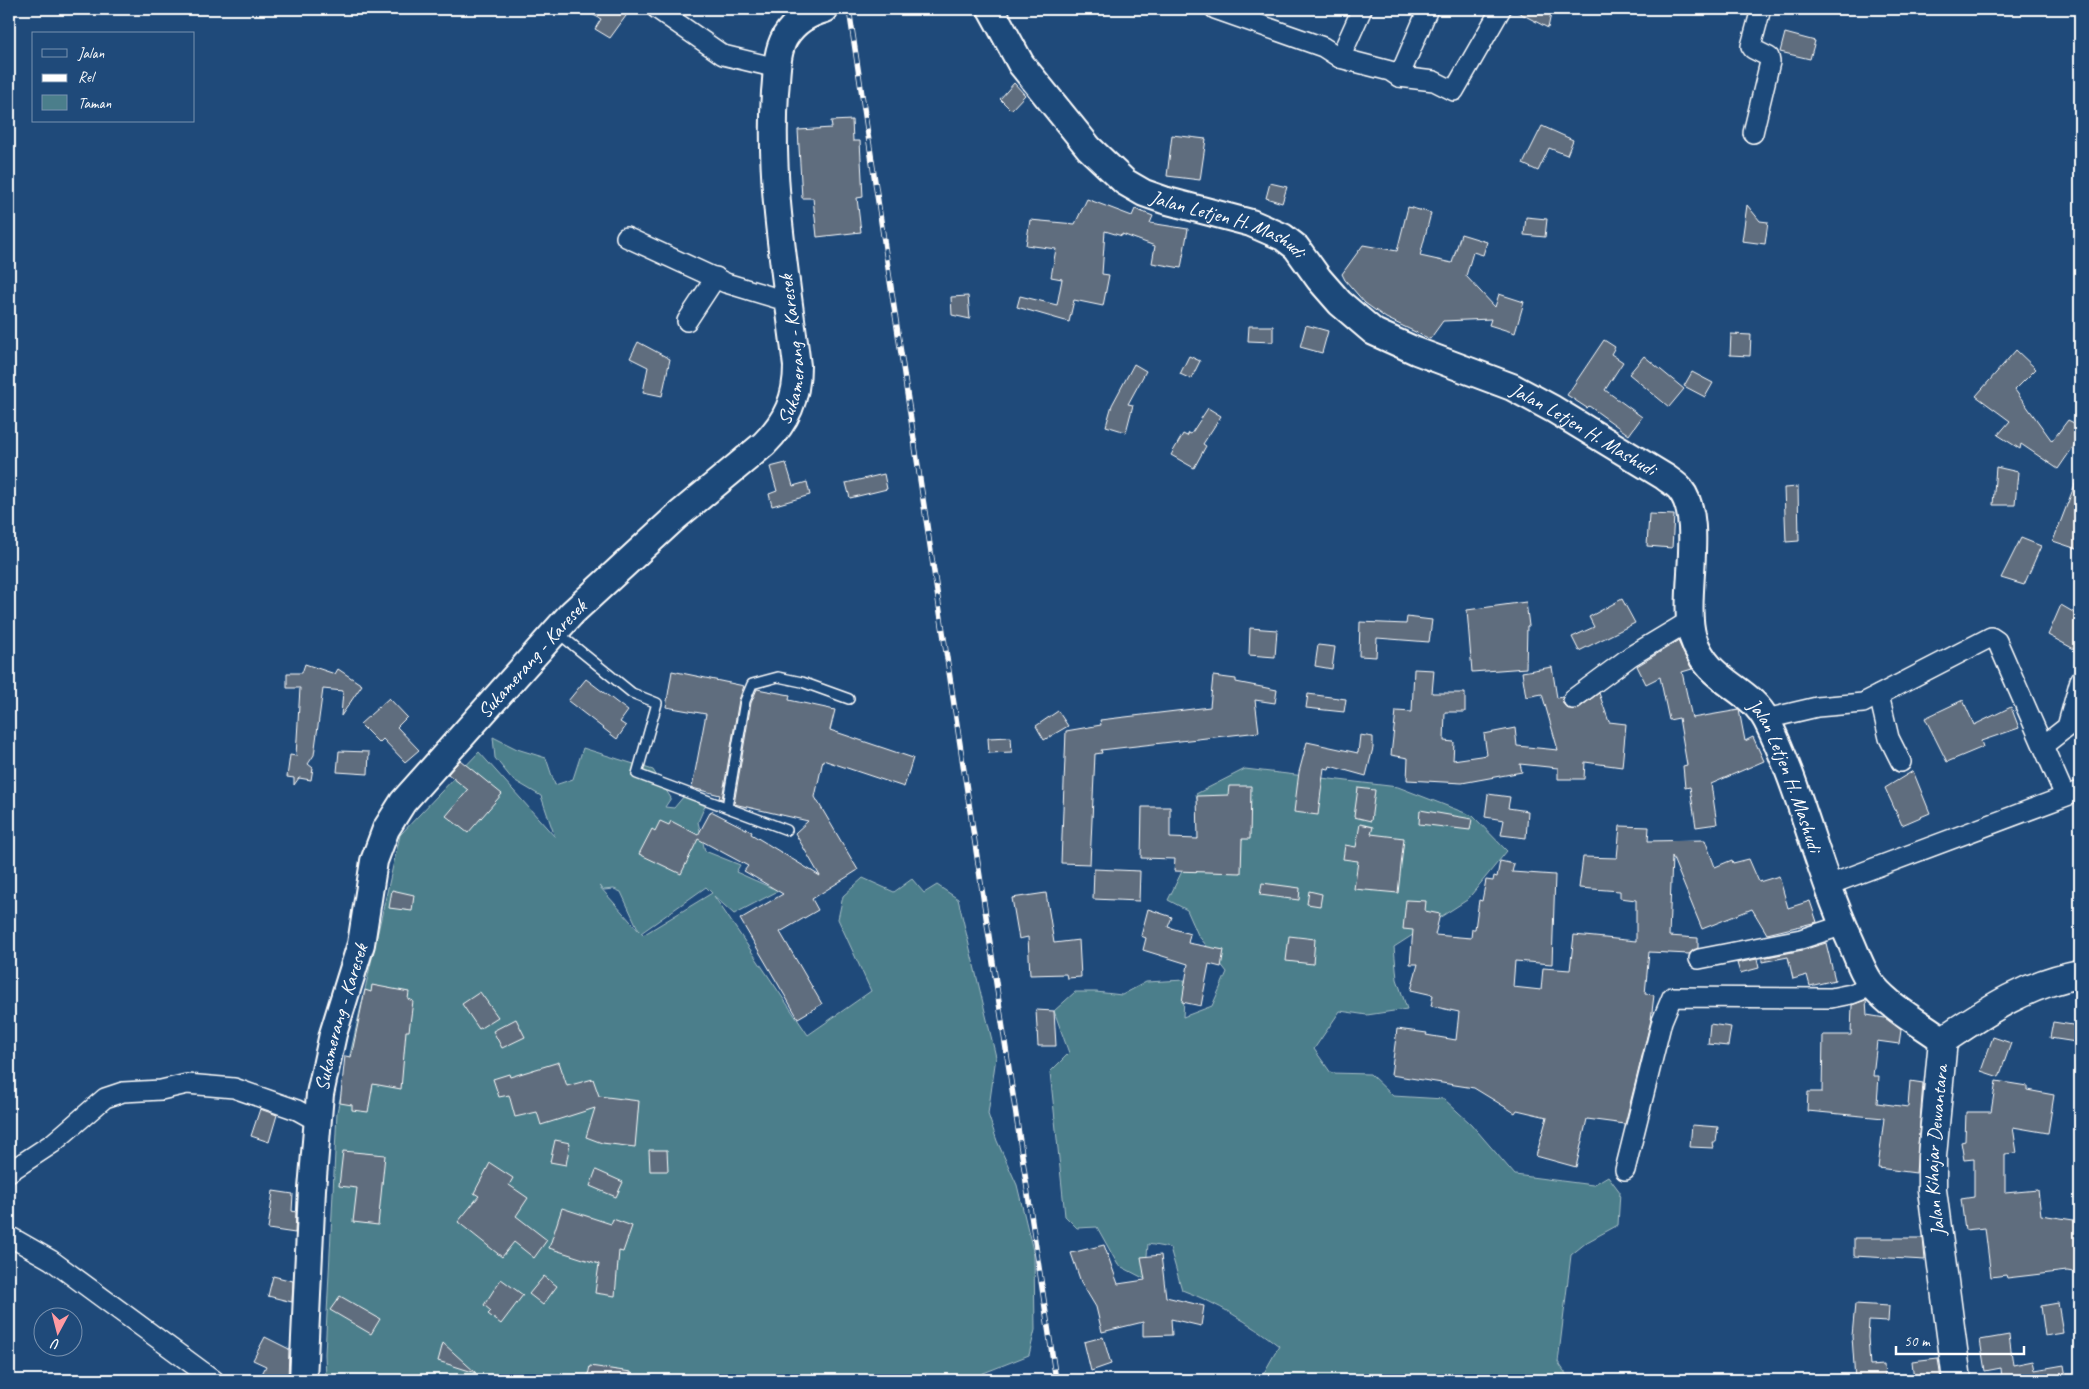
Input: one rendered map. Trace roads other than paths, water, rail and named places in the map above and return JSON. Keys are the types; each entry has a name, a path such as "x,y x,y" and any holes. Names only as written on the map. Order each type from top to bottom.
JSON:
{"main road":[{"path":"1943,1040 1999,1003 2052,979 2080,974"},
{"name":"Jalan Kihajar Dewantara","path":"1943,1040 1932,1156 1932,1190 1957,1380"}],"street":[{"path":"656,9 723,55 777,68"},
{"name":"Sukamerang - Karesek","path":"303,1380 311,1198 317,1121 327,1055 361,944 374,861 386,829 403,802 572,612 676,517 778,431 787,416 797,384 773,154 777,68 780,50 793,27 802,17 825,9"},
{"name":"Jalan Letjen H. Mashudi","path":"991,9 1021,64 1089,148 1125,182 1144,193 1164,200 1251,223 1283,237 1296,247 1340,304 1374,332 1416,351 1512,387 1553,409 1665,477 1681,490 1690,515 1693,540 1691,620 1693,636 1709,668 1751,701 1766,719 1780,749 1826,886 1872,986 1888,1001 1943,1040"},
{"path":"1215,9 1323,47 1340,58 1390,71 1399,78 1434,81 1454,91 1501,9"},
{"path":"1340,58 1362,9"},
{"path":"1399,78 1428,9"},
{"path":"1754,133 1770,62 1769,57 1753,49 1751,46 1761,9"},
{"path":"626,238 734,285 789,302"},
{"path":"687,321 716,277"},
{"path":"1573,699 1631,656 1691,620"},
{"path":"1766,719 1816,707 1858,705 1991,637 1997,641 2044,745 2073,793 1826,886"},
{"path":"2044,745 2068,726 2080,680"},
{"path":"1879,695 1889,738 1901,762"},
{"path":"1699,959 1801,938 1844,926"},
{"path":"1625,1170 1662,1021 1672,997 1831,998 1852,994 1872,986"},
{"path":"9,1172 53,1143 105,1098 123,1092 161,1090 187,1084 234,1088 290,1107 317,1121"},
{"path":"9,1236 51,1260 214,1380"}],"lane":[{"path":"556,631 632,693 657,703 637,774 787,830"},
{"path":"727,807 746,701 752,684 778,677 802,682 849,699"}],"railway":[{"path":"849,9 1056,1380"}]}
